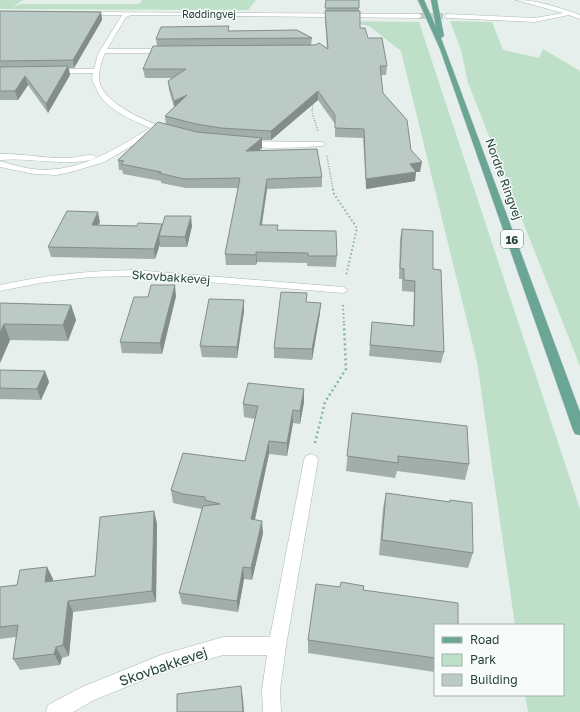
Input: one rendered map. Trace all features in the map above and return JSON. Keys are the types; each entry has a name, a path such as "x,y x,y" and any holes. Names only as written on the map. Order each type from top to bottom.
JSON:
{"main road":[{"name":"Nordre Ringvej","path":"421,0 443,49 580,430"},
{"name":"Nordre Ringvej","path":"434,0 443,49"}],"street":[{"path":"519,0 549,6 580,17"},
{"name":"Røddingvej","path":"75,13 419,16"},
{"path":"447,16 535,20 571,13"},
{"path":"129,14 124,16 103,52 97,71 95,78 103,97 125,113 156,128 180,133"},
{"path":"103,52 173,51"},
{"path":"45,71 97,71"},
{"path":"0,164 16,166 37,172 68,172 108,157 156,128"},
{"path":"241,143 270,145 322,144"},
{"path":"0,157 14,155 53,161 81,160 122,148"},
{"name":"Skovbakkevej","path":"0,288 40,280 89,274 134,273 343,290"},
{"path":"272,712 271,690 277,646 311,460"},
{"name":"Skovbakkevej","path":"55,712 88,694 161,664 223,646 277,646"}],"path":[{"path":"311,460 325,402 346,369 343,290 357,228 334,194 327,155 312,112 313,96"}],"green space":[{"path":"0,0 23,0 13,7 21,4 139,4 142,0 256,0 248,10 0,9"},
{"path":"340,21 419,22 580,509 580,712 528,712 525,696 564,696 564,624 515,624 477,362 401,51 369,26"},
{"path":"450,21 492,22 503,50 539,58 543,49 580,71 580,366 468,83 461,50"}],"building":[{"path":"326,0 359,0 359,8 325,8"},
{"path":"0,11 101,12 73,60 0,61"},
{"path":"325,11 360,11 360,28 365,28 368,38 382,38 387,66 380,66 383,93 407,120 411,150 422,162 410,164 416,172 366,179 364,129 335,128 335,115 318,91 271,131 221,128 196,124 165,116 187,95 174,101 168,81 186,69 143,69 153,46 315,45 319,43 328,49"},
{"path":"229,26 228,31 297,30 312,38 156,39 161,27"},
{"path":"68,66 46,104 25,76 15,91 0,91 0,67"},
{"path":"158,122 197,132 262,138 246,151 317,149 322,177 267,179 260,225 278,225 277,230 336,231 337,256 308,256 308,253 256,252 256,255 225,254 240,178 184,179 159,173 161,172 121,164 124,161 118,160"},
{"path":"67,211 98,212 92,225 137,226 138,223 162,224 154,249 48,247"},
{"path":"165,216 191,216 185,237 159,236"},
{"path":"402,229 433,231 433,269 441,270 444,352 370,345 372,322 414,326 415,281 404,280 404,269 400,268"},
{"path":"151,285 175,285 160,343 120,342 134,297 148,297"},
{"path":"281,292 307,293 306,302 321,303 312,349 274,348"},
{"path":"209,299 244,300 237,347 200,346"},
{"path":"0,303 71,305 63,325 4,324 0,333"},
{"path":"0,370 45,371 37,389 0,388"},
{"path":"248,383 304,389 300,411 293,410 287,443 269,441 251,519 262,521 251,568 243,567 237,601 179,593 203,506 220,504 205,500 205,497 183,494 171,490 183,453 245,461 258,406 243,404"},
{"path":"352,413 467,426 469,464 398,456 398,463 347,456"},
{"path":"386,493 450,502 450,500 472,503 473,553 382,540"},
{"path":"154,511 152,591 68,601 63,645 56,647 54,654 13,659 18,625 0,627 0,587 17,585 20,570 47,567 45,582 95,576 100,517"},
{"path":"341,582 364,586 363,590 458,603 458,624 434,624 434,658 308,640 316,584 340,587"},
{"path":"241,686 243,712 177,712 177,694"}],"tunnel":[{"path":"419,16 447,16"}]}
